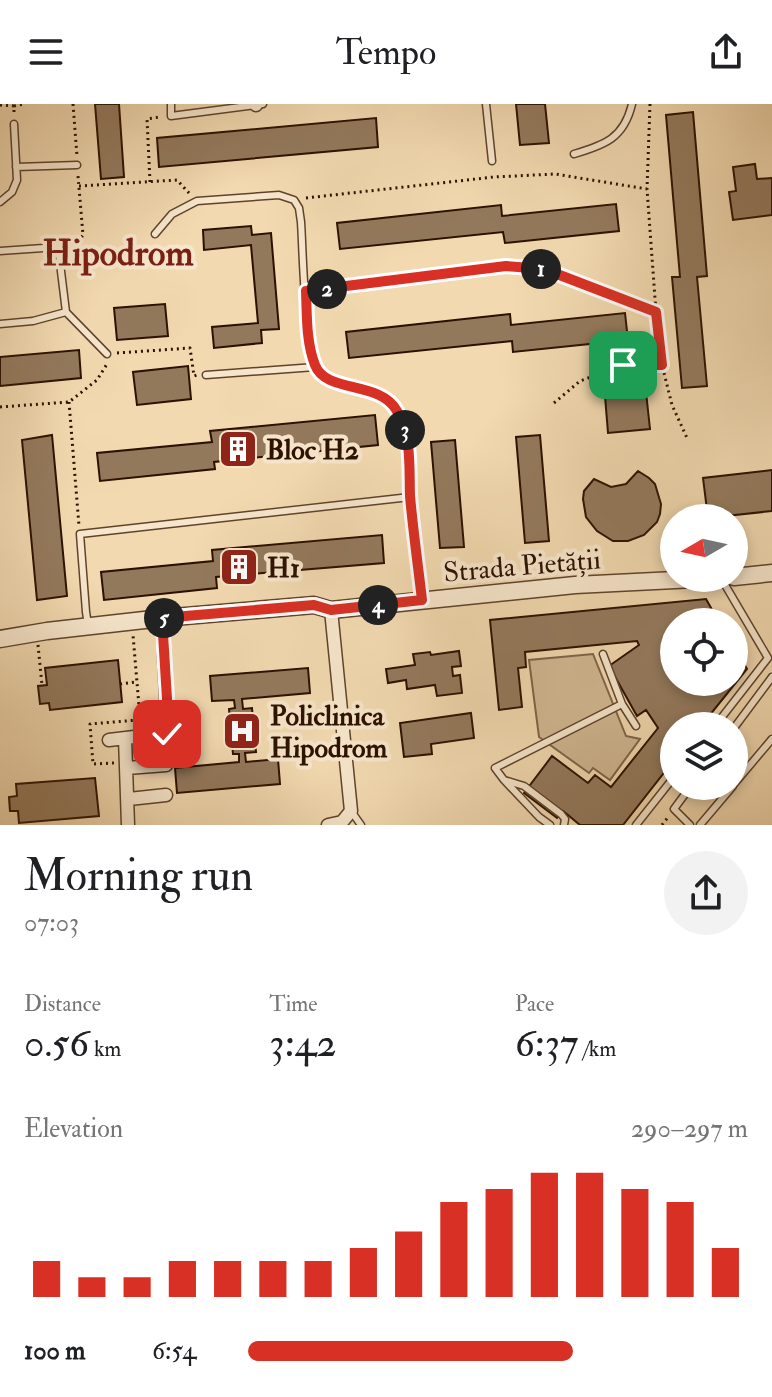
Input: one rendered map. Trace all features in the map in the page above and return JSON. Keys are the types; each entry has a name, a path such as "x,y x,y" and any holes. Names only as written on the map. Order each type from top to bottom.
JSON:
{"street":[{"path":"748,576 772,573"},
{"name":"Strada Pietății","path":"0,639 162,618 314,605 331,610 575,585 660,581"},
{"path":"328,825 342,822 351,811 331,610"},
{"path":"109,740 168,733 162,618"},
{"path":"125,738 121,772 129,799 128,825"},
{"path":"121,772 166,765"},
{"path":"129,799 166,795"}],"lane":[{"path":"171,104 171,116 263,104"},
{"path":"486,104 492,161"},
{"path":"574,154 604,145 620,131 630,115 632,104"},
{"path":"0,202 12,192 17,180 14,124"},
{"path":"16,167 77,165"},
{"path":"155,234 172,214 197,201 279,195 294,200 301,222 309,341 315,367 323,378 385,398 396,407 402,421 408,443 410,497 422,600"},
{"path":"0,251 58,247 66,312 107,354"},
{"path":"306,291 475,271"},
{"path":"0,324 33,321 66,312"},
{"path":"206,375 315,367"},
{"path":"89,626 80,534 410,497"},
{"name":"Strada Pietății","path":"727,592 771,658"},
{"path":"603,654 622,704 636,726"},
{"path":"727,712 771,658"},
{"path":"746,712 772,677"},
{"path":"550,825 495,768 622,704"},
{"path":"748,767 772,739"},
{"path":"500,776 524,786 545,802 564,817 564,825"},
{"path":"636,825 660,795"},
{"path":"681,800 674,809 690,825"},
{"path":"700,825 721,800"},
{"path":"351,811 361,825"},
{"path":"532,825 539,817"}],"path":[{"path":"0,105 24,104"},
{"path":"58,247 79,241 83,235 73,104"},
{"path":"650,104 647,189 656,312 662,365 672,405 687,438"},
{"path":"14,106 14,124"},
{"path":"150,182 147,119 171,116"},
{"path":"294,200 494,177 555,174 647,189"},
{"path":"79,186 177,180 197,201"},
{"path":"475,271 506,266 544,269 656,312"},
{"path":"0,407 69,402 97,380 108,363 107,354 190,348 194,376 206,375"},
{"path":"554,403 580,381 623,365 662,365"},
{"path":"69,402 80,534"},
{"path":"121,772 114,762 93,764 90,724 140,718 134,637 130,632"},
{"path":"33,643 38,642 42,685"},
{"path":"120,684 137,682"}],"shaded area":[{"path":"593,654 626,736 640,739 610,780 593,768 589,773 539,737 529,660"}],"building":[{"path":"95,104 119,104 124,177 101,179"},
{"path":"516,104 545,104 549,143 520,145"},
{"path":"693,112 707,276 697,277 707,386 682,388 672,277 680,277 666,115"},
{"path":"376,118 378,147 159,167 157,138"},
{"path":"755,164 757,179 772,178 772,215 733,220 729,192 736,191 733,167"},
{"path":"616,204 619,231 505,243 503,232 340,249 337,223 501,205 502,216"},
{"path":"251,226 252,235 271,233 279,329 261,330 262,343 214,348 212,327 258,323 251,245 204,250 203,230"},
{"path":"165,304 168,336 117,340 114,308"},
{"path":"625,313 628,340 513,352 512,341 349,358 346,332 510,314 511,325"},
{"path":"79,350 81,378 0,386 0,357"},
{"path":"188,366 191,399 137,405 133,372"},
{"path":"646,392 650,429 608,433 605,396"},
{"name":"Bloc H2","path":"375,415 378,445 214,462 215,469 100,481 97,453 212,442 210,431"},
{"path":"52,435 67,596 37,600 22,440"},
{"path":"540,435 549,541 525,543 516,437"},
{"path":"455,440 464,547 440,548 431,442"},
{"path":"772,470 772,511 748,514 748,504 706,504 703,478"},
{"path":"638,471 649,478 655,484 661,504 660,514 657,522 644,535 628,541 613,541 597,531 586,517 584,491 594,479 611,487 626,484"},
{"name":"H1","path":"382,535 384,563 216,577 217,588 104,600 101,572 213,561 212,550"},
{"path":"706,599 711,608 660,608 660,696 725,696 712,712 660,712 660,778 623,825 580,825 563,811 557,818 524,793 552,756 588,783 595,775 611,787 658,728 646,710 637,716 609,666 639,645 637,641 525,652 526,667 518,668 522,707 499,710 490,620"},
{"path":"459,651 461,666 452,667 453,676 460,675 462,693 437,696 435,685 407,689 406,680 388,683 386,669 415,665 413,654"},
{"path":"118,660 122,702 50,710 49,703 40,704 38,686 47,685 45,668"},
{"name":"Policlinica Hipodrom","path":"308,668 310,693 242,699 243,709 252,708 256,752 245,753 246,762 278,759 280,784 177,793 175,768 239,762 239,754 233,754 229,709 235,708 234,700 212,701 210,676"},
{"path":"471,713 474,738 431,744 432,754 404,757 400,723"},
{"path":"95,778 99,816 19,823 18,811 10,811 9,797 17,796 16,784"}],"place":[{"name":"Bloc H2","path":"238,449"},
{"name":"H1","path":"239,567"},
{"name":"Policlinica Hipodrom","path":"242,731"}],"district":[{"name":"Hipodrom","path":"118,252"}],"route":[{"path":"167,734 162,618 314,605 331,610 422,600 410,497 408,443 402,421 396,407 385,398 323,378 315,367 309,341 306,291 506,266 544,269 656,312 662,365 623,365"}]}
